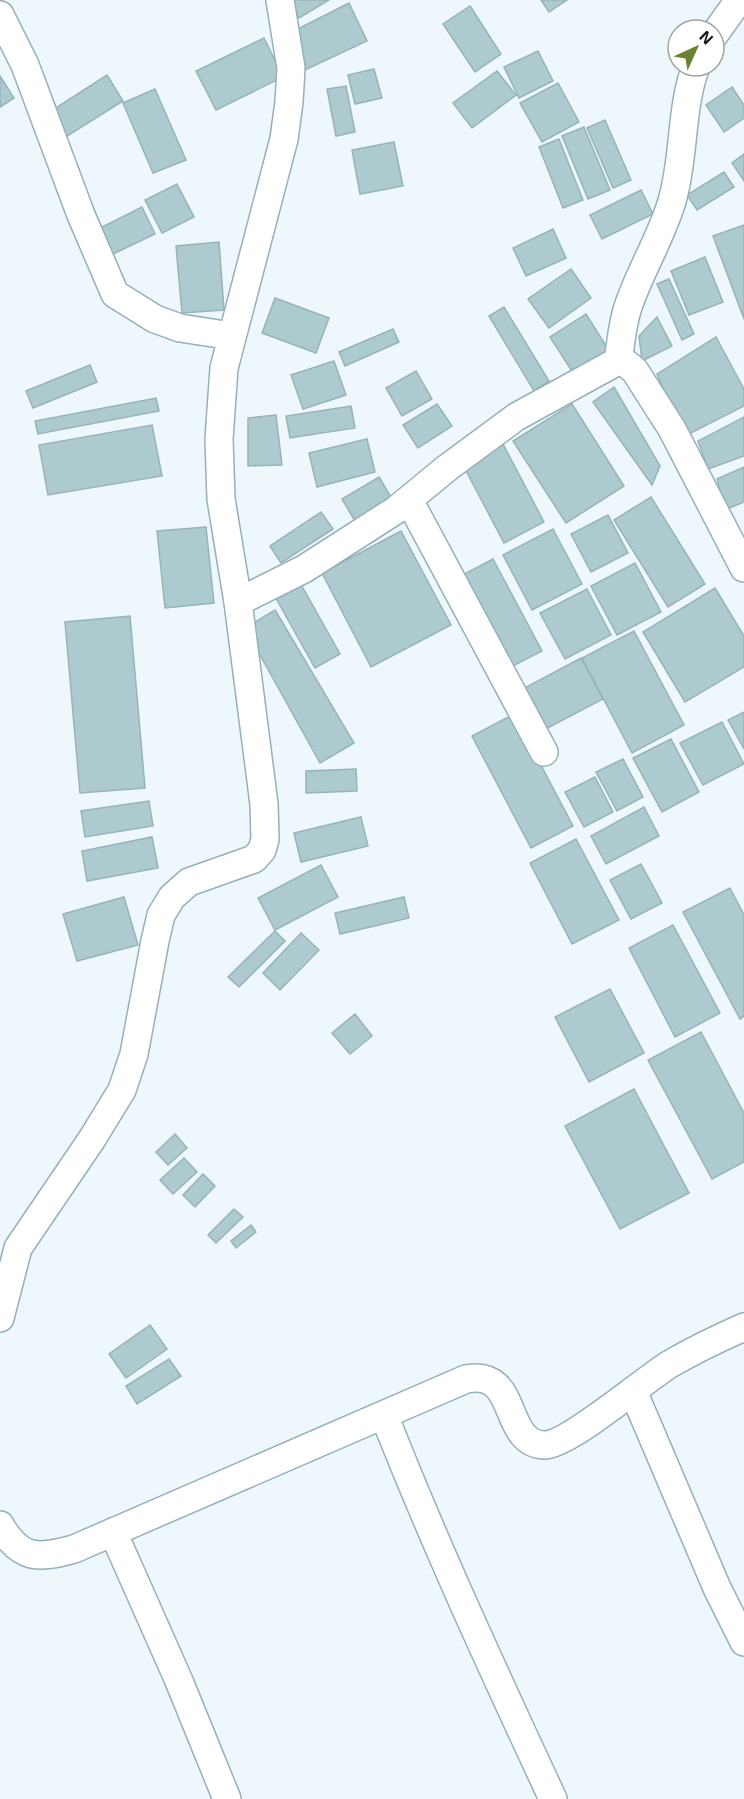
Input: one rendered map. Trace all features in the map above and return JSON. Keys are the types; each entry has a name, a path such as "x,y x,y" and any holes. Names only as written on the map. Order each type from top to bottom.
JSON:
{"street":[{"path":"0,1318 18,1248 92,1139 122,1090 134,1054 154,941 161,915 172,897 189,882 254,859 262,850 265,839 264,804 238,602 221,499 219,439 224,368 284,139 290,102 291,68 280,0"},
{"path":"726,18 739,0"},
{"path":"0,15 25,65 81,215 115,294 155,319 180,328 232,336"},
{"path":"618,361 626,310 671,203 680,168 684,122 692,78"},
{"path":"238,602 304,569 396,510 455,461 516,417 618,361 635,370 672,429 744,568"},
{"path":"409,500 544,752"},
{"path":"0,1525 9,1541 27,1554 47,1556 74,1549 466,1379 478,1377 489,1379 502,1392 522,1434 534,1444 547,1446 573,1434 669,1365 744,1327"},
{"path":"633,1391 717,1588 744,1642"},
{"path":"384,1415 421,1509 553,1799"},
{"path":"113,1532 179,1681 227,1799"}],"building":[{"path":"291,0 329,0 299,18"},
{"path":"541,0 567,0 549,12"},
{"path":"349,3 367,41 305,70 294,31"},
{"path":"470,6 501,54 475,72 443,24"},
{"path":"264,38 283,77 216,110 196,71"},
{"path":"538,51 553,81 519,98 504,67"},
{"path":"374,69 382,98 355,104 348,75"},
{"path":"497,71 516,95 472,128 453,103"},
{"path":"107,75 123,101 64,138 48,113"},
{"path":"0,76 14,98 0,107"},
{"path":"558,83 579,122 542,142 520,103"},
{"path":"346,86 355,132 336,136 327,89"},
{"path":"732,87 744,105 744,118 724,132 706,105"},
{"path":"155,89 186,160 153,173 123,103"},
{"path":"605,120 631,180 613,188 587,128"},
{"path":"584,127 610,190 588,199 562,136"},
{"path":"559,139 583,200 563,208 539,147"},
{"path":"394,142 403,186 360,194 352,150"},
{"path":"744,154 744,181 732,163"},
{"path":"724,172 734,187 697,210 687,195"},
{"path":"177,184 194,217 162,233 145,200"},
{"path":"641,190 653,214 602,239 590,215"},
{"path":"142,207 155,234 107,257 94,231"},
{"path":"744,225 744,319 713,236"},
{"path":"553,229 566,258 526,276 513,248"},
{"path":"219,242 224,310 182,313 176,246"},
{"path":"705,257 723,302 689,315 671,271"},
{"path":"571,269 591,298 549,328 528,299"},
{"path":"669,279 694,334 682,340 657,284"},
{"path":"275,298 329,318 316,353 262,333"},
{"path":"504,307 549,381 534,391 489,316"},
{"path":"586,314 613,357 577,379 550,337"},
{"path":"657,317 672,346 642,361 639,336"},
{"path":"393,329 399,342 345,366 339,352"},
{"path":"716,337 744,389 744,406 683,437 657,374"},
{"path":"334,361 346,395 303,409 291,375"},
{"path":"90,365 97,382 33,408 26,391"},
{"path":"416,371 432,399 402,416 386,388"},
{"path":"614,387 660,466 652,485 593,402"},
{"path":"156,398 159,411 38,434 35,421"},
{"path":"437,404 452,426 418,448 403,425"},
{"path":"572,404 624,486 566,523 513,441"},
{"path":"351,406 355,428 290,438 286,416"},
{"path":"276,415 282,465 248,466 248,418"},
{"path":"744,417 744,456 708,469 698,441"},
{"path":"152,425 162,476 48,495 39,445"},
{"path":"367,439 375,472 317,487 309,453"},
{"path":"503,444 544,522 504,543 463,465"},
{"path":"744,467 744,502 725,510 717,479"},
{"path":"379,477 396,506 359,528 342,499"},
{"path":"651,497 705,584 668,607 614,520"},
{"path":"321,512 333,529 281,563 270,546"},
{"path":"608,515 628,553 591,572 571,534"},
{"path":"206,527 214,603 165,608 157,531"},
{"path":"553,529 582,584 532,610 503,555"},
{"path":"401,531 451,625 371,667 322,573"},
{"path":"493,559 542,651 507,669 455,579"},
{"path":"635,563 661,612 617,635 591,586"},
{"path":"298,579 340,654 315,668 273,593"},
{"path":"715,588 744,636 744,667 685,702 643,632"},
{"path":"587,589 611,635 565,659 540,613"},
{"path":"275,610 354,743 320,763 245,628"},
{"path":"130,616 145,788 80,793 65,622"},
{"path":"634,631 684,725 632,753 582,658"},
{"path":"581,658 603,699 538,733 517,692"},
{"path":"744,712 744,749 728,720"},
{"path":"514,714 573,826 531,848 472,736"},
{"path":"722,722 744,764 703,785 680,743"},
{"path":"671,739 699,792 662,812 633,758"},
{"path":"623,759 643,797 617,811 596,772"},
{"path":"356,769 357,791 306,793 306,771"},
{"path":"595,777 613,812 584,827 565,792"},
{"path":"149,801 153,826 85,837 81,811"},
{"path":"644,807 659,836 606,864 591,836"},
{"path":"361,817 368,846 301,862 294,833"},
{"path":"152,837 158,868 87,881 82,851"},
{"path":"576,839 619,920 572,944 530,863"},
{"path":"641,864 662,903 631,919 610,880"},
{"path":"321,865 338,897 275,930 258,898"},
{"path":"730,888 744,915 744,1016 740,1019 683,912"},
{"path":"124,897 138,945 77,961 63,914"},
{"path":"404,897 409,918 340,934 335,913"},
{"path":"673,925 720,1013 675,1037 629,948"},
{"path":"275,931 285,941 239,987 228,977"},
{"path":"301,933 319,950 280,990 263,973"},
{"path":"610,989 644,1053 589,1082 555,1017"},
{"path":"355,1014 372,1036 350,1054 332,1033"},
{"path":"701,1032 744,1113 744,1162 712,1179 648,1060"},
{"path":"634,1089 689,1193 620,1229 565,1126"},
{"path":"175,1134 187,1148 168,1165 156,1152"},
{"path":"184,1158 197,1172 173,1194 160,1180"},
{"path":"203,1174 215,1186 195,1207 183,1195"},
{"path":"234,1209 243,1217 216,1243 208,1235"},
{"path":"251,1225 256,1232 236,1248 231,1241"},
{"path":"150,1325 167,1349 126,1378 109,1354"},
{"path":"169,1359 181,1376 137,1404 126,1386"}]}
